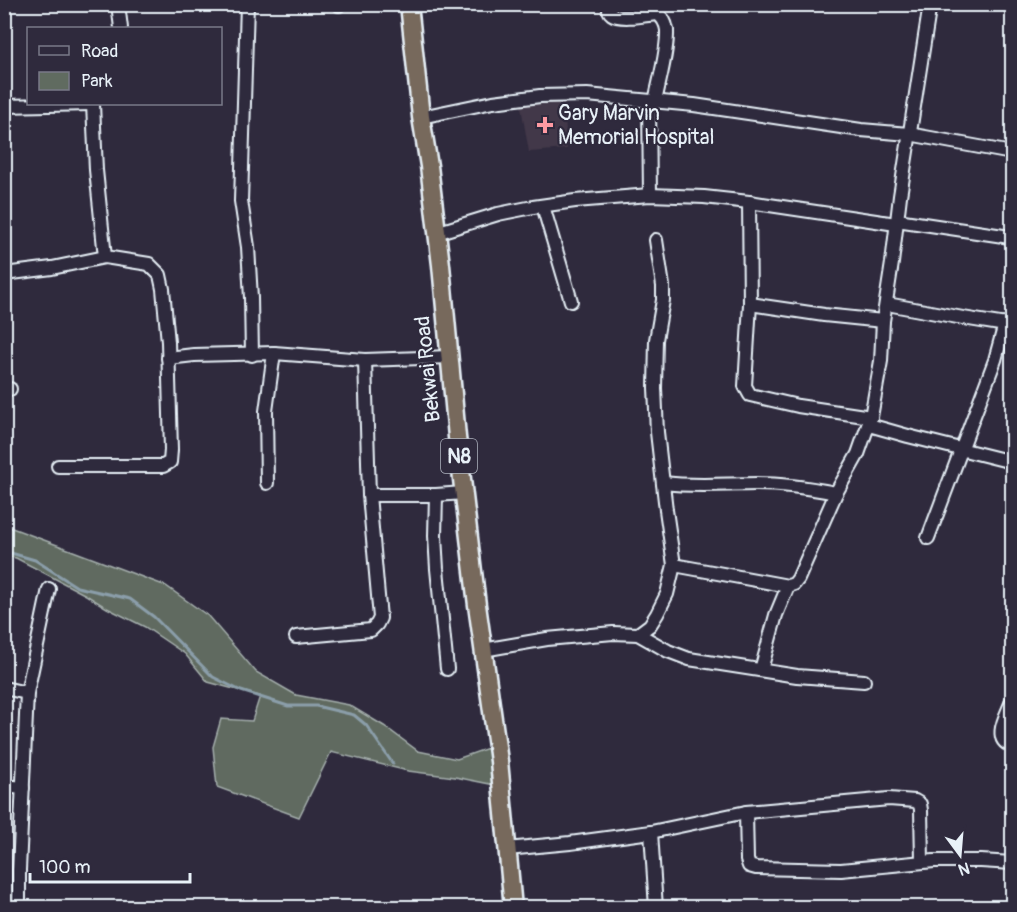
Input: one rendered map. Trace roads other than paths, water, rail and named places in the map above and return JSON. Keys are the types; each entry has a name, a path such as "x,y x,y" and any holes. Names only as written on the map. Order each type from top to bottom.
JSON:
{"highway":[{"name":"Bekwai Road","path":"409,4 421,117 441,265 464,493 499,761 513,908"}],"street":[{"path":"118,4 121,27"},
{"path":"247,4 241,201 248,247 252,355"},
{"path":"609,4 609,10 621,17 661,16 667,28 664,56 652,102 650,195"},
{"path":"674,565 788,586 794,584 836,493 858,454 870,421 881,361 883,321 896,222 930,4"},
{"path":"421,117 493,102 540,96 586,95 694,105 861,130 909,134 1012,153"},
{"path":"4,106 48,105"},
{"path":"92,105 105,257"},
{"path":"436,233 498,214 543,206 650,195 704,197 749,202 1010,237"},
{"path":"749,202 750,304 745,386 750,395 870,421 908,436 1012,462"},
{"path":"543,206 571,301"},
{"path":"638,634 650,625 657,614 667,594 674,565 663,483 655,388 656,340 663,300 656,240"},
{"path":"4,274 51,268 105,257 148,264 160,275 168,357 170,462 164,466 58,466"},
{"path":"750,304 883,321"},
{"path":"886,304 1009,325 928,538"},
{"path":"267,483 266,411 274,353"},
{"path":"168,357 274,353 365,360 450,357"},
{"path":"296,637 371,630 380,618 369,495 365,360"},
{"path":"663,483 760,484 836,493"},
{"path":"369,495 464,493"},
{"path":"436,495 437,569 447,669"},
{"path":"761,670 776,615 788,586"},
{"path":"19,908 27,693 49,589"},
{"path":"483,650 547,639 613,633 638,634 668,651 689,659 797,676 864,681"},
{"path":"4,688 27,693"},
{"path":"1012,701 1001,730 1002,738 1012,746"},
{"path":"4,786 23,788"},
{"path":"507,849 651,832 747,812 889,799 915,801 920,804 922,861"},
{"path":"747,812 747,860 749,866 756,868 841,870 922,861 1012,863"},
{"path":"651,832 656,908"}],"waterway":[{"path":"4,551 35,560 77,587 130,599 154,617 213,677 241,691 288,706 316,706 354,715 366,725 393,764"}],"place":[{"name":"Gary Marvin Memorial Hospital","path":"545,125"}]}
